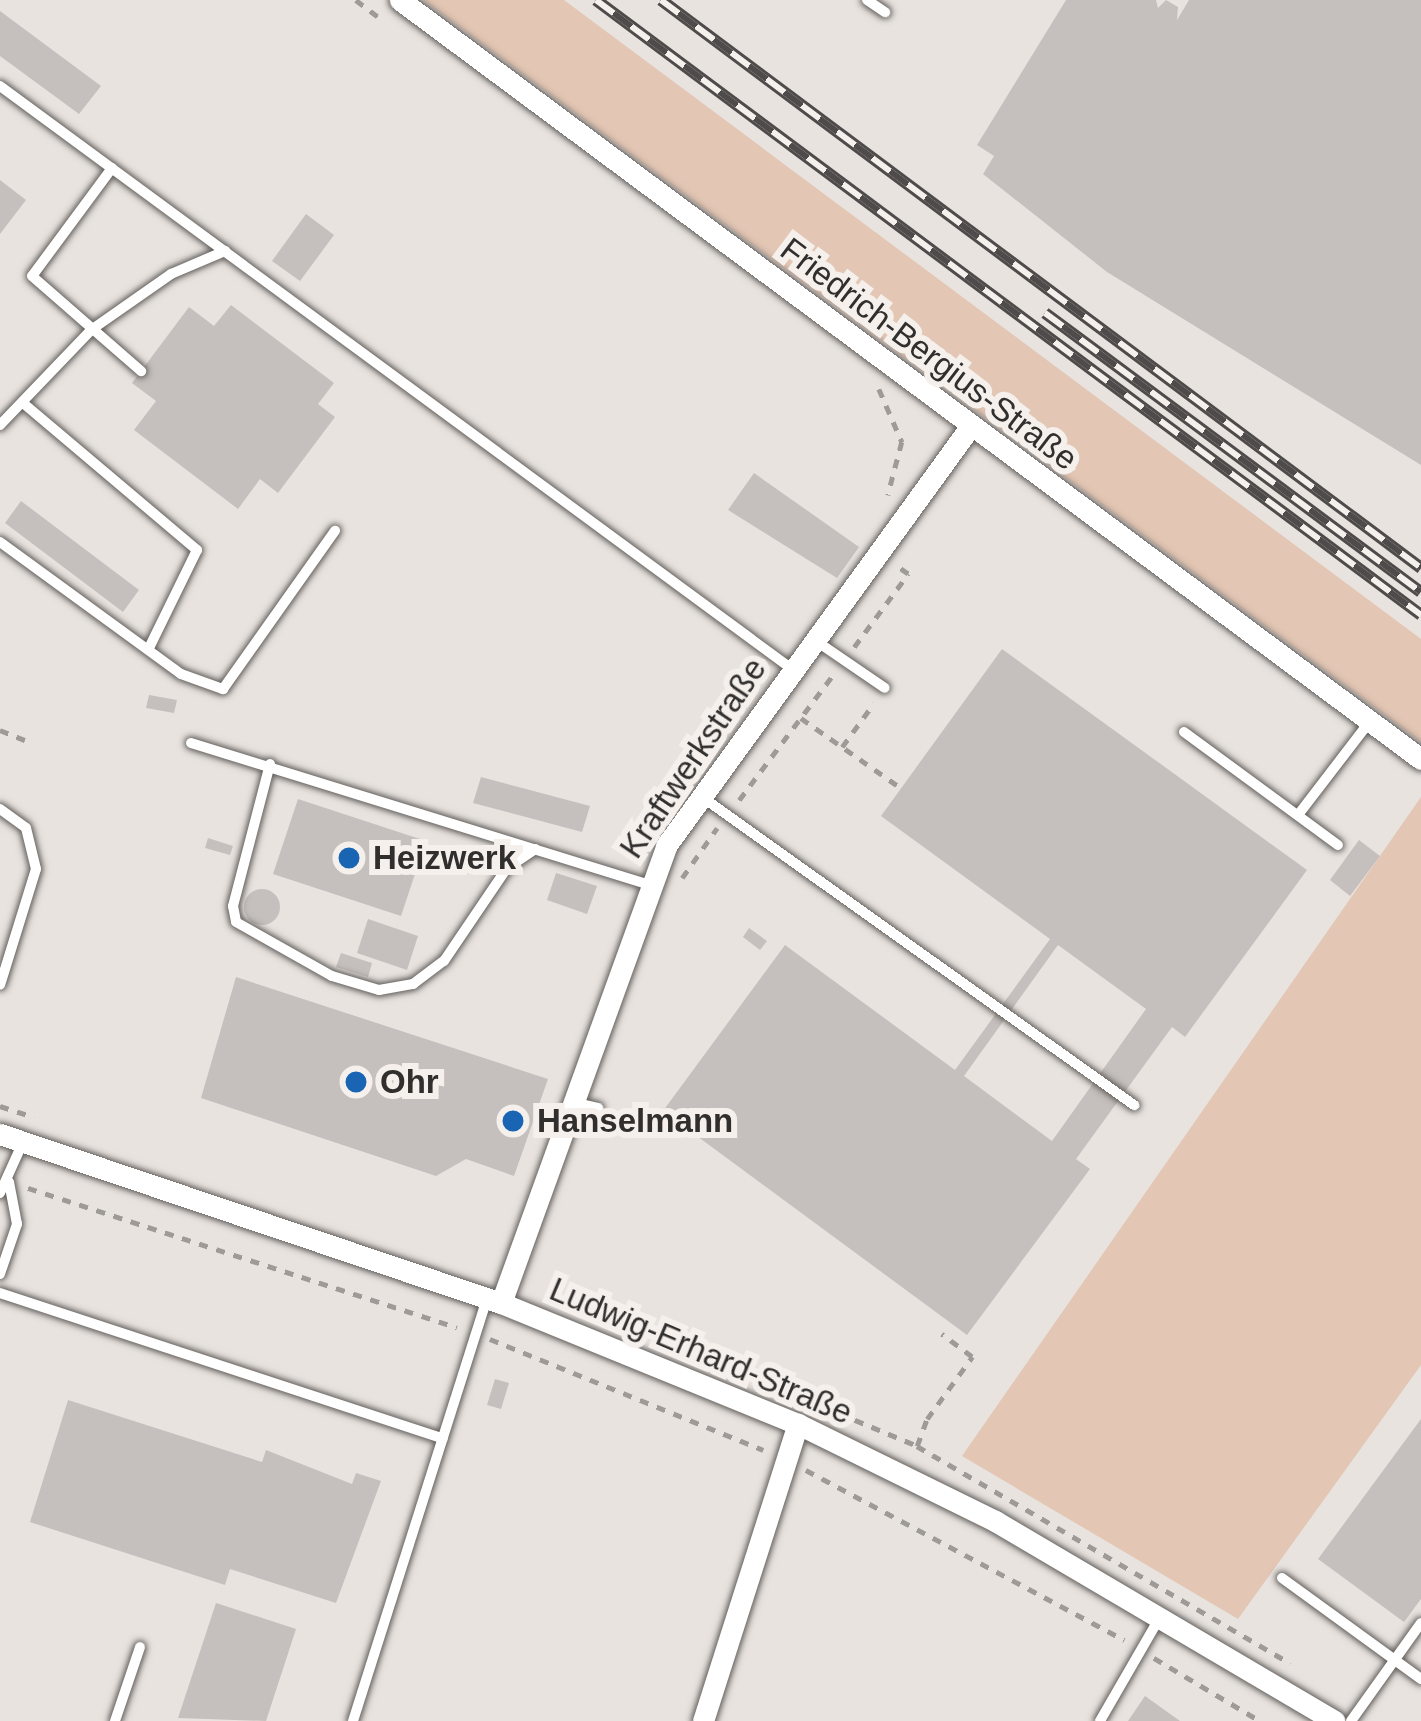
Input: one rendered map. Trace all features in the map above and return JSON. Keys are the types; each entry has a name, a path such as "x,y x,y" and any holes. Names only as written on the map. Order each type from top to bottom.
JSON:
{"street":[{"name":"Friedrich-Bergius-Straße","path":"400,0 1421,759"},
{"name":"Kraftwerkstraße","path":"494,1300 647,884 699,795 970,427"},
{"name":"Ludwig-Erhard-Straße","path":"0,1134 494,1300 798,1424 1162,1614 1307,1713 1335,1721"},
{"path":"703,1721 798,1424"}],"lane":[{"path":"867,0 885,12"},
{"path":"0,86 792,669"},
{"path":"112,168 32,276 141,371"},
{"path":"0,425 91,330 171,274 225,251"},
{"path":"23,403 196,550 148,650"},
{"path":"0,542 181,674 223,689 335,531"},
{"path":"813,639 885,688"},
{"path":"1298,815 1370,722"},
{"path":"1184,732 1338,845"},
{"path":"191,742 647,884"},
{"path":"271,764 232,906 236,922 332,976 379,990 412,984 443,961 507,868 535,849"},
{"path":"699,795 1134,1105"},
{"path":"0,809 26,828 36,869 0,985"},
{"path":"569,1101 598,1108"},
{"path":"0,1192 9,1182 22,1142"},
{"path":"0,1274 17,1224 9,1182"},
{"path":"0,1293 443,1438"},
{"path":"353,1721 476,1334 494,1300"},
{"path":"1282,1578 1421,1679"},
{"path":"1100,1721 1162,1614"},
{"path":"1351,1721 1421,1623"},
{"path":"115,1721 140,1647"}],"path":[{"path":"842,747 885,688"},
{"path":"801,718 898,786"},
{"path":"0,730 25,740"},
{"path":"9,1182 476,1334 786,1460 1142,1651 1259,1721"},
{"path":"917,1446 927,1419 972,1357 942,1334"}],"shaded area":[{"path":"423,0 564,0 1421,639 1421,742"},
{"path":"1421,797 1421,1365 1238,1619 962,1456"}],"building":[{"path":"1066,0 1156,0 1158,8 1166,0 1178,7 1177,20 1189,0 1421,0 1421,465 1107,272 983,174 994,156 977,145"},
{"path":"0,11 101,86 79,114 0,56"},
{"path":"0,180 26,200 0,234"},
{"path":"306,214 334,235 300,281 272,261"},
{"path":"231,305 334,383 318,404 335,417 278,493 260,479 238,509 134,430 156,401 132,383 189,307 214,326"},
{"path":"754,473 859,547 837,578 728,510"},
{"path":"21,501 139,590 123,612 5,523"},
{"path":"1002,649 1307,870 1185,1037 1172,1027 1076,1159 1090,1169 967,1335 663,1111 785,945 955,1070 1050,939 881,816","holes":["1058,945 1146,1009 1052,1141 964,1076"]},
{"path":"149,695 177,700 174,713 146,708"},
{"path":"481,777 590,806 582,832 473,803"},
{"name":"Heizwerk","path":"298,799 426,841 401,916 273,874"},
{"path":"208,838 233,846 230,855 205,848"},
{"path":"1359,840 1380,856 1350,896 1330,880"},
{"path":"556,873 597,886 587,914 547,900"},
{"path":"262,889 275,894 280,907 275,920 262,925 249,920 244,907 249,894"},
{"path":"368,919 418,936 407,970 357,953"},
{"path":"749,928 767,941 760,950 743,937"},
{"path":"341,953 372,963 368,977 336,967"},
{"name":"Ohr","path":"236,977 548,1079 514,1176 466,1159 436,1176 201,1098"},
{"path":"495,1379 509,1383 501,1409 487,1405"},
{"path":"68,1400 262,1462 266,1450 352,1484 356,1473 381,1481 336,1603 230,1569 225,1585 30,1522"},
{"path":"1421,1419 1421,1599 1404,1622 1318,1559"},
{"path":"216,1603 296,1629 266,1721 178,1718"},
{"path":"1145,1696 1180,1721 1128,1721"}],"railway":[{"path":"596,0 1421,615"},
{"path":"661,0 1421,568"},
{"path":"1045,313 1421,592"}],"place":[{"name":"Heizwerk","path":"349,858"},
{"name":"Ohr","path":"356,1082"},
{"name":"Hanselmann","path":"513,1121"}]}
